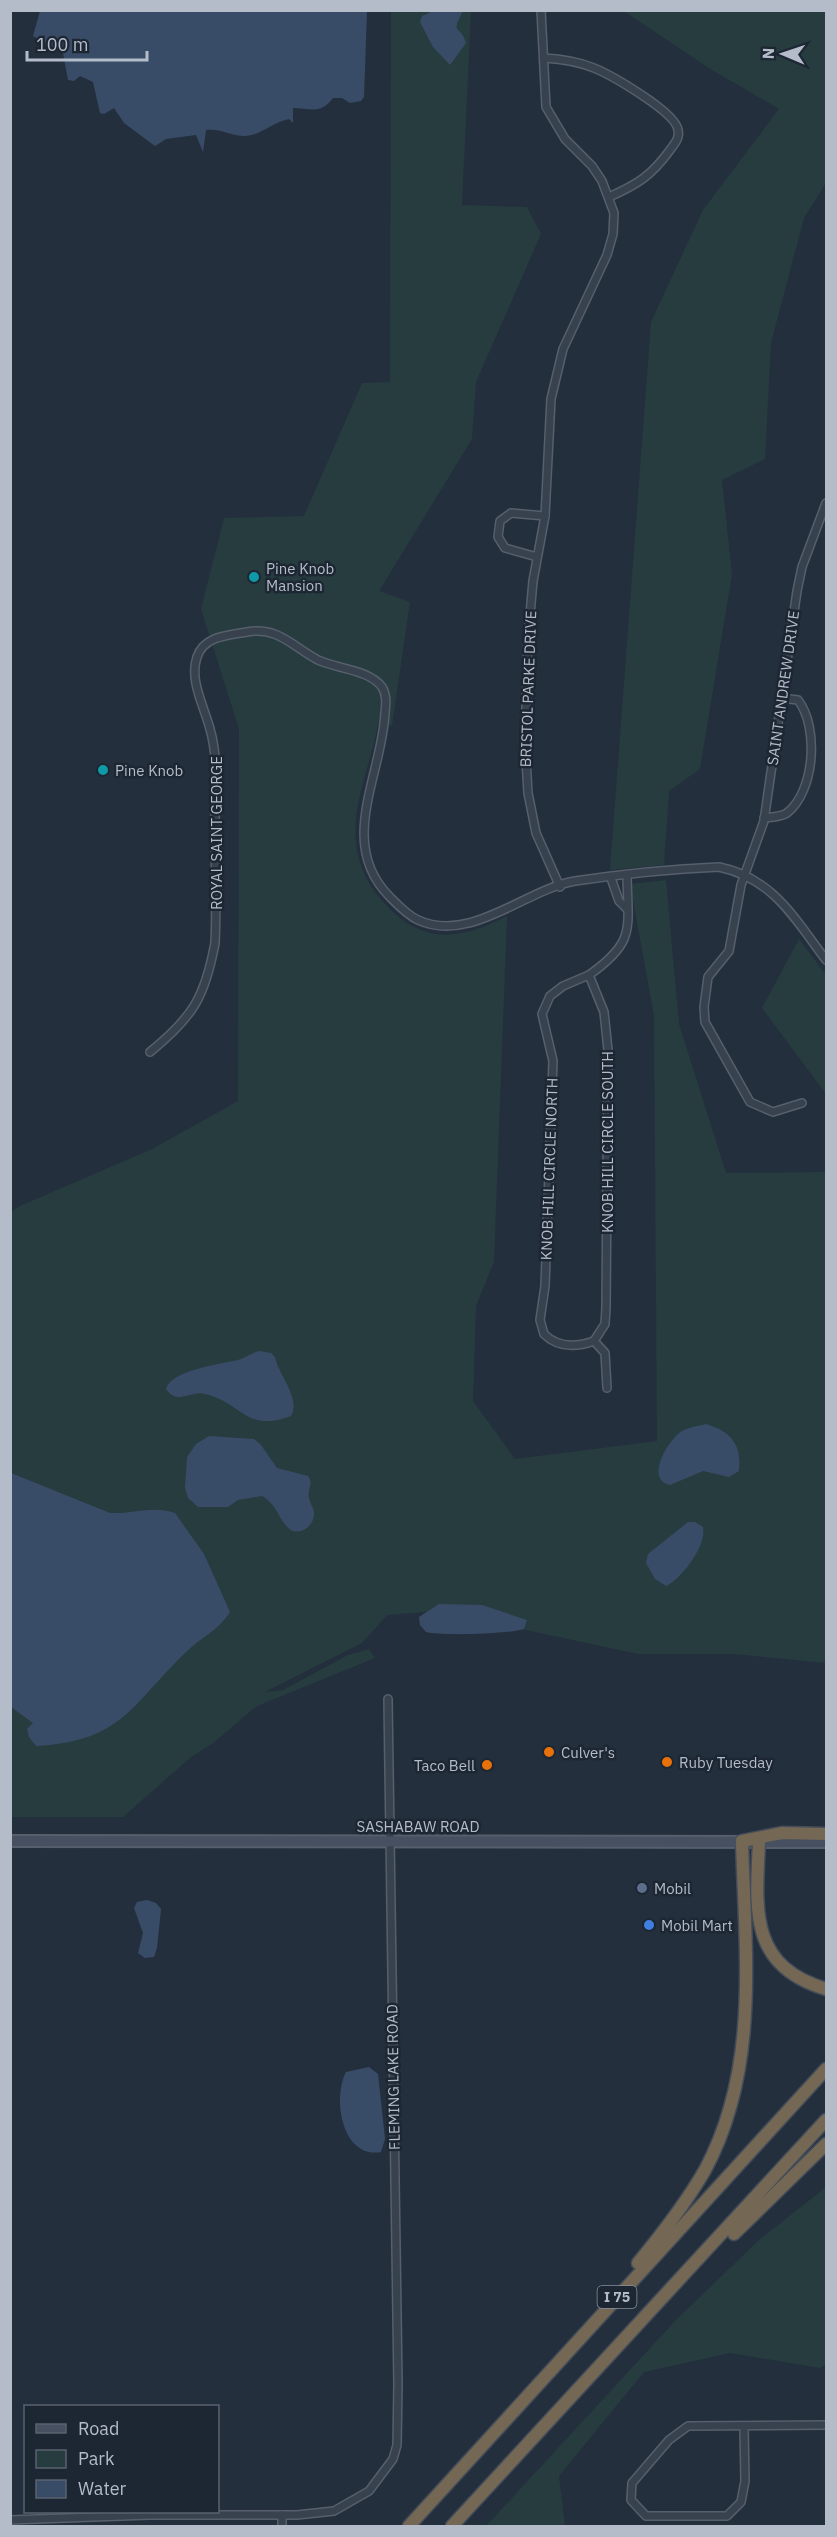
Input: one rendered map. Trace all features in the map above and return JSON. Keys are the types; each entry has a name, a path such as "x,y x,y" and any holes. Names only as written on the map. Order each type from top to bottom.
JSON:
{"highway":[{"path":"592,2324 693,2189 706,2167 728,2113 742,2048 746,2012 747,1960 742,1841 782,1833 826,1834"},
{"path":"759,1842 756,1905 762,1938 787,1969 807,1983 826,1989"},
{"name":"I 75","path":"409,2526 826,2069"},
{"name":"I 75","path":"452,2526 565,2402 702,2258 826,2120"},
{"path":"702,2258 723,2244 826,2144"}],"main road":[{"name":"SASHABAW ROAD","path":"10,1841 826,1842"}],"street":[{"name":"BRISTOL PARKE DRIVE","path":"541,10 544,95 553,122 592,166 609,197 614,213 613,234 607,255 563,349 551,399 545,516 537,557 528,637 525,771 536,833 560,887"},
{"path":"544,58 570,60 595,68 622,82 669,115 678,127 678,138 653,173 635,185 609,197"},
{"name":"SAINT ANDREW DRIVE","path":"802,1103 773,1112 760,1109 750,1101 705,1022 704,1006 708,977 729,951 733,938 736,903 764,818 802,567 826,502"},
{"path":"537,557 505,548 498,537 500,521 512,513 545,516"},
{"name":"ROYAL SAINT GEORGE","path":"150,1052 173,1034 199,1000 210,970 215,943 216,750 196,685 194,669 200,649 210,640 257,630 276,632 319,660 362,674 381,687 386,696 385,728 362,826 363,843 368,862 382,889 414,919 431,926 462,924 496,913 572,882 719,867 745,874 766,887 786,907 826,960"},
{"path":"764,818 785,814 792,808 806,780 811,759 810,728 805,710 798,700 782,698"},
{"path":"589,975 612,959 622,946 627,932 627,876"},
{"path":"611,878 619,901 627,909"},
{"name":"KNOB HILL CIRCLE NORTH","path":"589,975 563,986 550,996 542,1014 553,1061 545,1274 540,1320 544,1335 560,1344 583,1345 594,1341"},
{"name":"KNOB HILL CIRCLE SOUTH","path":"589,975 604,1012 608,1060 606,1308 604,1324 594,1341"},
{"path":"594,1341 605,1353 607,1388"},
{"name":"FLEMING LAKE ROAD","path":"282,2515 334,2511 369,2491 383,2475 397,2445 388,1699"},
{"path":"744,2427 745,2481 741,2502 726,2516 646,2516 631,2500 632,2483 669,2440 687,2426 826,2425"},
{"path":"10,2520 149,2515 282,2515 282,2526"}],"green space":[{"path":"391,11 471,11 462,205 527,207 541,234 476,382 472,439 379,591 410,602 392,726 378,724 360,797 356,826 356,841 362,868 375,892 401,919 429,933 444,935 474,930 507,916 494,1262 476,1306 473,1401 515,1459 657,1441 654,1016 630,884 666,880 679,1024 726,1173 826,1172 826,1663 734,1654 638,1654 436,1611 387,1615 362,1643 265,1692 283,1690 348,1655 369,1649 375,1658 257,1706 213,1743 191,1757 123,1817 11,1817 11,1212 20,1206 152,1149 238,1101 239,729 201,609 224,518 304,516 362,383 390,382"},
{"path":"624,11 826,11 826,183 804,218 771,343 765,459 722,480 732,574 700,769 669,791 664,865 610,870 651,322 703,210 779,109 707,67"},
{"path":"799,939 826,975 826,1094 762,1008"},
{"path":"826,2187 826,2365 820,2368 730,2353 644,2372 559,2476 565,2526 486,2526 676,2320 758,2241"}],"water":[{"path":"40,11 367,11 364,97 361,101 350,103 342,98 333,98 319,109 293,108 293,123 289,119 250,135 239,136 206,130 203,152 196,135 166,139 155,146 124,123 114,108 104,114 100,113 93,82 80,76 74,81 68,80 63,53 33,36"},
{"path":"433,11 461,11 462,13 457,28 466,43 450,65 433,47 420,22 422,16"},
{"path":"259,1351 271,1353 275,1357 291,1394 293,1409 291,1416 264,1421 254,1419 218,1398 200,1393 180,1397 170,1394 166,1389 170,1382 186,1373 238,1360"},
{"path":"706,1424 722,1430 733,1440 738,1453 739,1471 729,1477 703,1471 670,1485 663,1481 659,1475 659,1467 671,1442 682,1431"},
{"path":"209,1436 254,1439 277,1468 308,1476 309,1498 314,1516 308,1527 301,1531 289,1529 272,1504 262,1496 238,1500 228,1507 198,1507 188,1498 185,1488 187,1457 196,1444"},
{"path":"11,1473 110,1513 159,1510 175,1513 204,1554 230,1612 221,1623 186,1652 123,1717 88,1737 65,1743 36,1746 29,1737 27,1729 33,1723 11,1707"},
{"path":"688,1522 695,1522 703,1527 701,1543 686,1569 666,1586 655,1579 646,1563 648,1554"},
{"path":"439,1604 482,1605 527,1620 524,1629 516,1631 459,1634 426,1632 420,1625 419,1617"},
{"path":"147,1900 156,1903 161,1909 157,1948 154,1957 145,1958 138,1953 143,1933 134,1908 137,1902"},
{"path":"369,2067 378,2074 385,2139 381,2152 368,2152 357,2146 349,2137 341,2111 340,2097 346,2072"}],"place":[{"name":"Pine Knob Mansion","path":"254,577"},
{"name":"Pine Knob","path":"103,770"},
{"name":"Culver's","path":"549,1752"},
{"name":"Ruby Tuesday","path":"667,1762"},
{"name":"Taco Bell","path":"487,1765"},
{"name":"Mobil","path":"642,1888"},
{"name":"Mobil Mart","path":"649,1925"}]}
